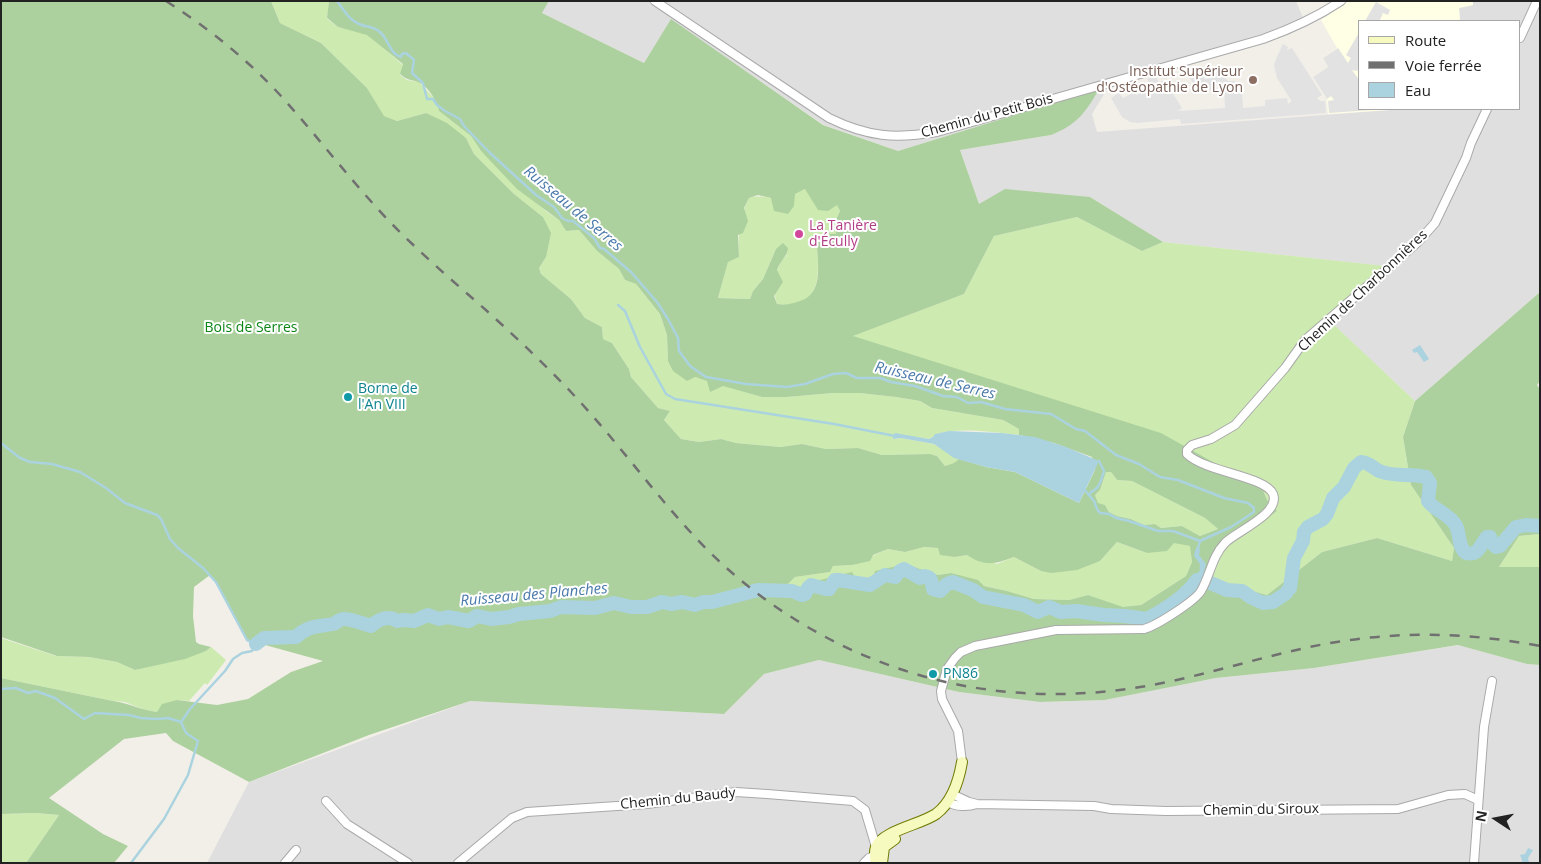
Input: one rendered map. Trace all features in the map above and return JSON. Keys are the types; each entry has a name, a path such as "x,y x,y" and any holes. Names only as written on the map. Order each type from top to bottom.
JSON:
{"street":[{"name":"Chemin du Petit Bois","path":"655,1 829,118 847,127 865,132 895,136 938,132 1263,39 1285,32 1319,15 1341,1"},
{"path":"1521,36 1537,1"},
{"name":"Chemin de Charbonnières","path":"962,762 958,730 941,694 947,669 961,652 975,646 1056,630 1144,629 1155,625 1196,597 1202,589 1221,548 1226,542 1261,518 1271,507 1274,500 1272,493 1267,487 1244,477 1197,462 1187,454 1187,450 1192,445 1211,439 1235,424 1286,368 1305,340 1418,242 1435,223 1487,110"},
{"path":"1474,863 1484,727 1492,681"},
{"path":"864,863 878,856 884,847 916,824 938,813 950,798 962,762"},
{"name":"Chemin du Baudy","path":"458,863 512,818 527,812 647,804 736,792 853,801 865,810 878,856"},
{"name":"Chemin du Siroux","path":"950,798 977,804 1094,806 1111,809 1166,811 1398,808 1448,794 1465,794 1478,800"},
{"path":"326,801 347,824 408,863"},
{"path":"285,863 296,850"}],"shaded area":[{"path":"549,1 1296,1 1303,18 1275,30 1114,78 1092,114 1097,132 1391,110 1521,110 1521,20 1460,20 1459,8 1472,5 1473,1 1540,1 1540,292 1415,401 1331,323 1384,266 1163,242 1090,197 979,205 960,150 1051,135 1099,89 898,151 824,125 671,20 644,63 542,13"},
{"path":"1349,1 1473,1 1473,5 1459,8 1460,20 1358,20 1358,110 1389,110 1328,114 1327,99 1313,77 1328,67 1323,58 1337,48 1321,20"},
{"path":"1376,2 1390,10 1388,15 1383,13 1380,20 1366,20"},
{"path":"1358,34 1358,70 1352,70 1358,78 1358,110 1372,110 1329,113 1328,101 1334,100 1331,96 1327,99 1313,77 1328,67 1323,58 1338,48 1348,63 1351,58 1346,55"},
{"path":"1283,44 1288,47 1287,50 1292,48 1322,95 1317,98 1320,101 1325,101 1326,113 1181,124 1180,119 1137,123 1130,122 1122,117 1111,98 1119,93 1123,98 1133,93 1137,95 1152,86 1147,79 1155,75 1159,83 1164,80 1182,108 1178,111 1225,108 1224,86 1218,81 1216,89 1201,91 1200,86 1195,86 1188,75 1202,74 1205,79 1211,78 1218,66 1224,69 1222,72 1224,77 1228,81 1235,81 1238,91 1242,91 1243,108 1265,106 1265,100 1287,98 1288,104 1291,100 1277,78 1274,65"},
{"path":"1459,645 1527,664 1540,665 1540,863 207,863 249,782 470,701 724,714 764,674 819,660 959,692 1040,702 1105,700 1216,678 1314,668"}],"green space":[{"name":"Bois de Serres","path":"1,1 271,1 280,23 321,43 367,88 384,116 397,121 426,113 447,123 466,138 474,154 514,194 543,217 551,233 546,257 539,268 541,274 571,299 585,318 602,327 603,339 612,343 629,369 631,377 658,408 670,411 664,420 681,439 699,442 721,439 736,443 780,447 802,444 826,449 858,448 882,455 930,454 937,456 945,466 959,459 986,467 1015,472 1079,503 1095,470 1092,457 1054,443 1019,435 1019,429 1003,420 932,408 920,401 896,397 859,393 833,393 762,397 723,386 710,392 707,381 695,377 687,381 673,371 668,361 667,335 660,314 636,284 625,280 619,269 597,251 579,230 566,231 559,220 517,189 481,151 471,136 439,111 429,90 422,84 409,80 400,74 403,64 367,35 338,27 327,18 329,1 549,1 542,13 644,63 671,19 823,125 898,151 1099,89 1080,117 1068,127 1051,135 960,150 979,204 1005,189 1090,197 1163,242 1142,251 1077,217 994,236 964,294 853,336 1161,433 1263,490 1267,500 1277,511 1225,547 1211,580 1267,595 1322,552 1377,538 1452,561 1454,548 1411,485 1403,437 1415,401 1540,292 1540,381 1537,385 1540,389 1540,534 1519,536 1499,567 1540,567 1540,665 1527,664 1458,645 1314,668 1216,678 1105,700 1040,702 959,692 819,660 764,674 724,714 470,701 369,735 249,782 173,741 166,733 124,739 49,798 103,834 128,846 114,863 26,863 59,815 36,813 1,814 1,678 119,702 157,712 162,704 177,700 217,705 248,699 291,672 323,661 247,640 220,589 210,575 194,587 193,616 196,642 211,647 206,651 185,659 135,670 117,662 89,657 57,656 1,637","holes":["805,189 818,210 828,211 837,205 840,211 835,222 836,234 817,235 813,238 813,245 817,246 818,278 812,292 797,302 777,304 774,296 783,282 777,270 788,248 783,243 776,249 763,279 753,291 750,299 718,298 728,262 739,257 738,235 743,233 748,221 744,208 749,198 758,195 771,198 774,211 788,214 794,206 795,194","1106,472 1111,472 1117,480 1132,481 1205,518 1218,529 1200,536 1182,526 1161,528 1155,524 1144,525 1109,512 1105,505 1098,503 1095,495 1100,490","1117,542 1147,553 1167,551 1174,543 1190,546 1192,562 1186,576 1141,605 1123,607 1088,595 1069,600 1034,599 984,586 978,580 951,573 938,575 906,564 875,571 873,579 865,581 856,579 852,572 808,583 801,589 794,588 788,584 795,577 830,572 833,566 852,565 870,561 873,555 888,549 905,552 924,547 938,548 940,555 955,557 967,555 985,563 1014,557 1041,571 1051,573 1077,570 1100,561"]},
{"path":"271,1 329,1 327,19 338,27 367,34 403,65 400,75 407,80 419,82 436,100 439,111 471,136 481,151 547,212 559,220 566,231 579,230 597,251 619,269 625,280 636,284 660,314 667,335 668,361 695,377 762,397 859,393 920,401 932,408 1003,420 1019,429 1019,435 956,431 936,434 929,439 895,434 895,439 901,438 934,444 959,459 955,463 945,466 937,456 930,454 882,455 858,448 826,449 802,444 780,447 736,443 721,439 699,442 681,439 664,420 670,411 658,408 631,377 629,369 612,343 603,339 602,327 585,318 571,299 541,274 539,268 546,257 543,217 514,194 474,154 466,138 426,113 397,121 383,116 367,88 321,43 280,23"},
{"path":"805,189 838,205 840,211 835,222 836,234 817,235 818,273 812,293 805,300 793,304 777,304 775,298 775,278 779,265 787,255 776,249 763,279 753,291 750,299 718,298 728,261 739,257 740,227 743,212 749,198 761,196 794,206 794,194"},
{"path":"1077,217 1142,251 1163,242 1385,266 1332,323 1415,401 1403,437 1411,485 1454,548 1452,561 1377,538 1322,552 1267,595 1211,580 1225,547 1267,500 1263,490 852,336 964,294 994,236"},
{"path":"1106,472 1111,472 1117,480 1132,481 1205,518 1218,529 1200,536 1182,526 1161,528 1155,524 1144,525 1109,512 1105,505 1098,504 1095,495 1100,490"},
{"path":"1540,534 1540,567 1499,567 1519,536"},
{"path":"1117,542 1147,553 1174,542 1191,546 1192,562 1186,576 1141,605 1123,608 1088,595 1069,600 1034,599 984,586 951,573 938,575 906,564 881,576 869,579 856,579 801,589 794,588 788,584 795,577 830,572 833,566 852,565 888,549 905,552 924,547 938,548 955,557 967,555 997,564 1014,557 1041,571 1100,561"},
{"path":"1,638 56,656 89,657 117,662 135,670 206,651 211,647 226,660 207,685 205,683 189,701 177,700 157,712 145,710 125,702 1,678"},
{"path":"36,813 59,815 26,863 1,863 1,814"}],"water":[{"path":"1420,345 1429,359 1424,362 1417,352 1414,353 1412,350"},
{"path":"949,431 1002,433 1035,437 1066,447 1099,461 1079,503 1015,472 986,467 954,458 934,444 901,438 893,439 895,433 929,439 935,434"},
{"path":"1196,548 1200,549 1199,555 1206,564 1203,576 1199,576 1200,564 1194,556"},
{"path":"1528,848 1533,850 1528,858 1529,863 1523,863 1520,855 1525,854"}],"waterway":[{"name":"Ruisseau de Serres","path":"337,1 352,20 381,33 394,53 401,57 402,54 406,53 414,60 412,73 423,83 427,99 433,99 445,111 460,119 464,126 489,152 536,195 554,207 562,218 573,221 594,238 600,248 604,249 631,272 657,302 668,319 678,338 679,351 690,366 706,377 746,384 787,387 805,384 833,374 846,373 857,378 880,378 915,386 943,396 957,397 968,403 981,402 1005,409 1051,414 1076,429 1085,431 1116,455 1139,464 1160,477 1178,480 1224,498 1248,503 1254,508 1254,512 1231,527 1200,541 1197,552"},
{"path":"618,305 625,311 640,347 666,394 675,399 834,424 895,436"},
{"path":"1,443 20,458 30,462 52,464 80,472 106,488 125,503 157,515 161,519 170,539 216,582 247,640 256,644 252,651 242,653 233,659 181,722"},
{"path":"1089,495 1098,486 1104,471 1099,461"},
{"name":"Ruisseau des Planches","path":"256,644 264,638 296,637 309,628 333,624 342,619 371,626 377,621 384,619 414,621 428,615 439,619 448,617 469,621 477,616 491,619 550,611 561,607 595,608 614,603 631,607 647,607 662,602 671,604 682,602 695,605 758,590 792,591 802,595 805,594 811,585 829,589 835,580 870,585 885,575 895,577 904,569 920,578 924,576 929,577 933,589 940,591 947,584 953,582 973,590 983,597 1024,605 1038,612 1049,607 1061,612 1076,611 1147,619 1174,602 1187,592 1197,580 1201,579 1227,590 1242,591 1263,603 1273,602 1290,588 1294,558 1303,541 1304,532 1308,527 1323,519 1333,498 1344,487 1354,468 1361,462 1387,473 1426,477 1430,483 1428,501 1455,524 1461,547 1466,553 1470,554 1477,551 1487,537 1490,537 1496,547 1500,546 1516,527 1526,525 1540,526"},
{"path":"1083,488 1094,501 1100,513 1109,514 1158,531 1173,531 1200,541"},
{"name":"Ruisseau des Planches","path":"1,689 16,688 28,693 36,691 55,698 84,719 95,713 129,715 141,718 168,718 181,722"},
{"path":"131,863 164,819 188,775 198,741 186,733 181,722"}],"railway":[{"path":"166,1 226,45 268,82 389,221 524,345 571,392 680,521 721,563 750,588 780,609 811,629 844,646 878,661 950,683 1006,692 1033,694 1089,693 1144,686 1194,676 1305,648 1374,637 1397,635 1469,636 1540,646"}],"place":[{"name":"Institut Supérieur d'Ostéopathie de Lyon","path":"1253,80"},
{"name":"La Tanière d'Écully","path":"799,234"},
{"name":"Borne de l'An VIII","path":"348,397"},
{"name":"PN86","path":"933,674"}]}
